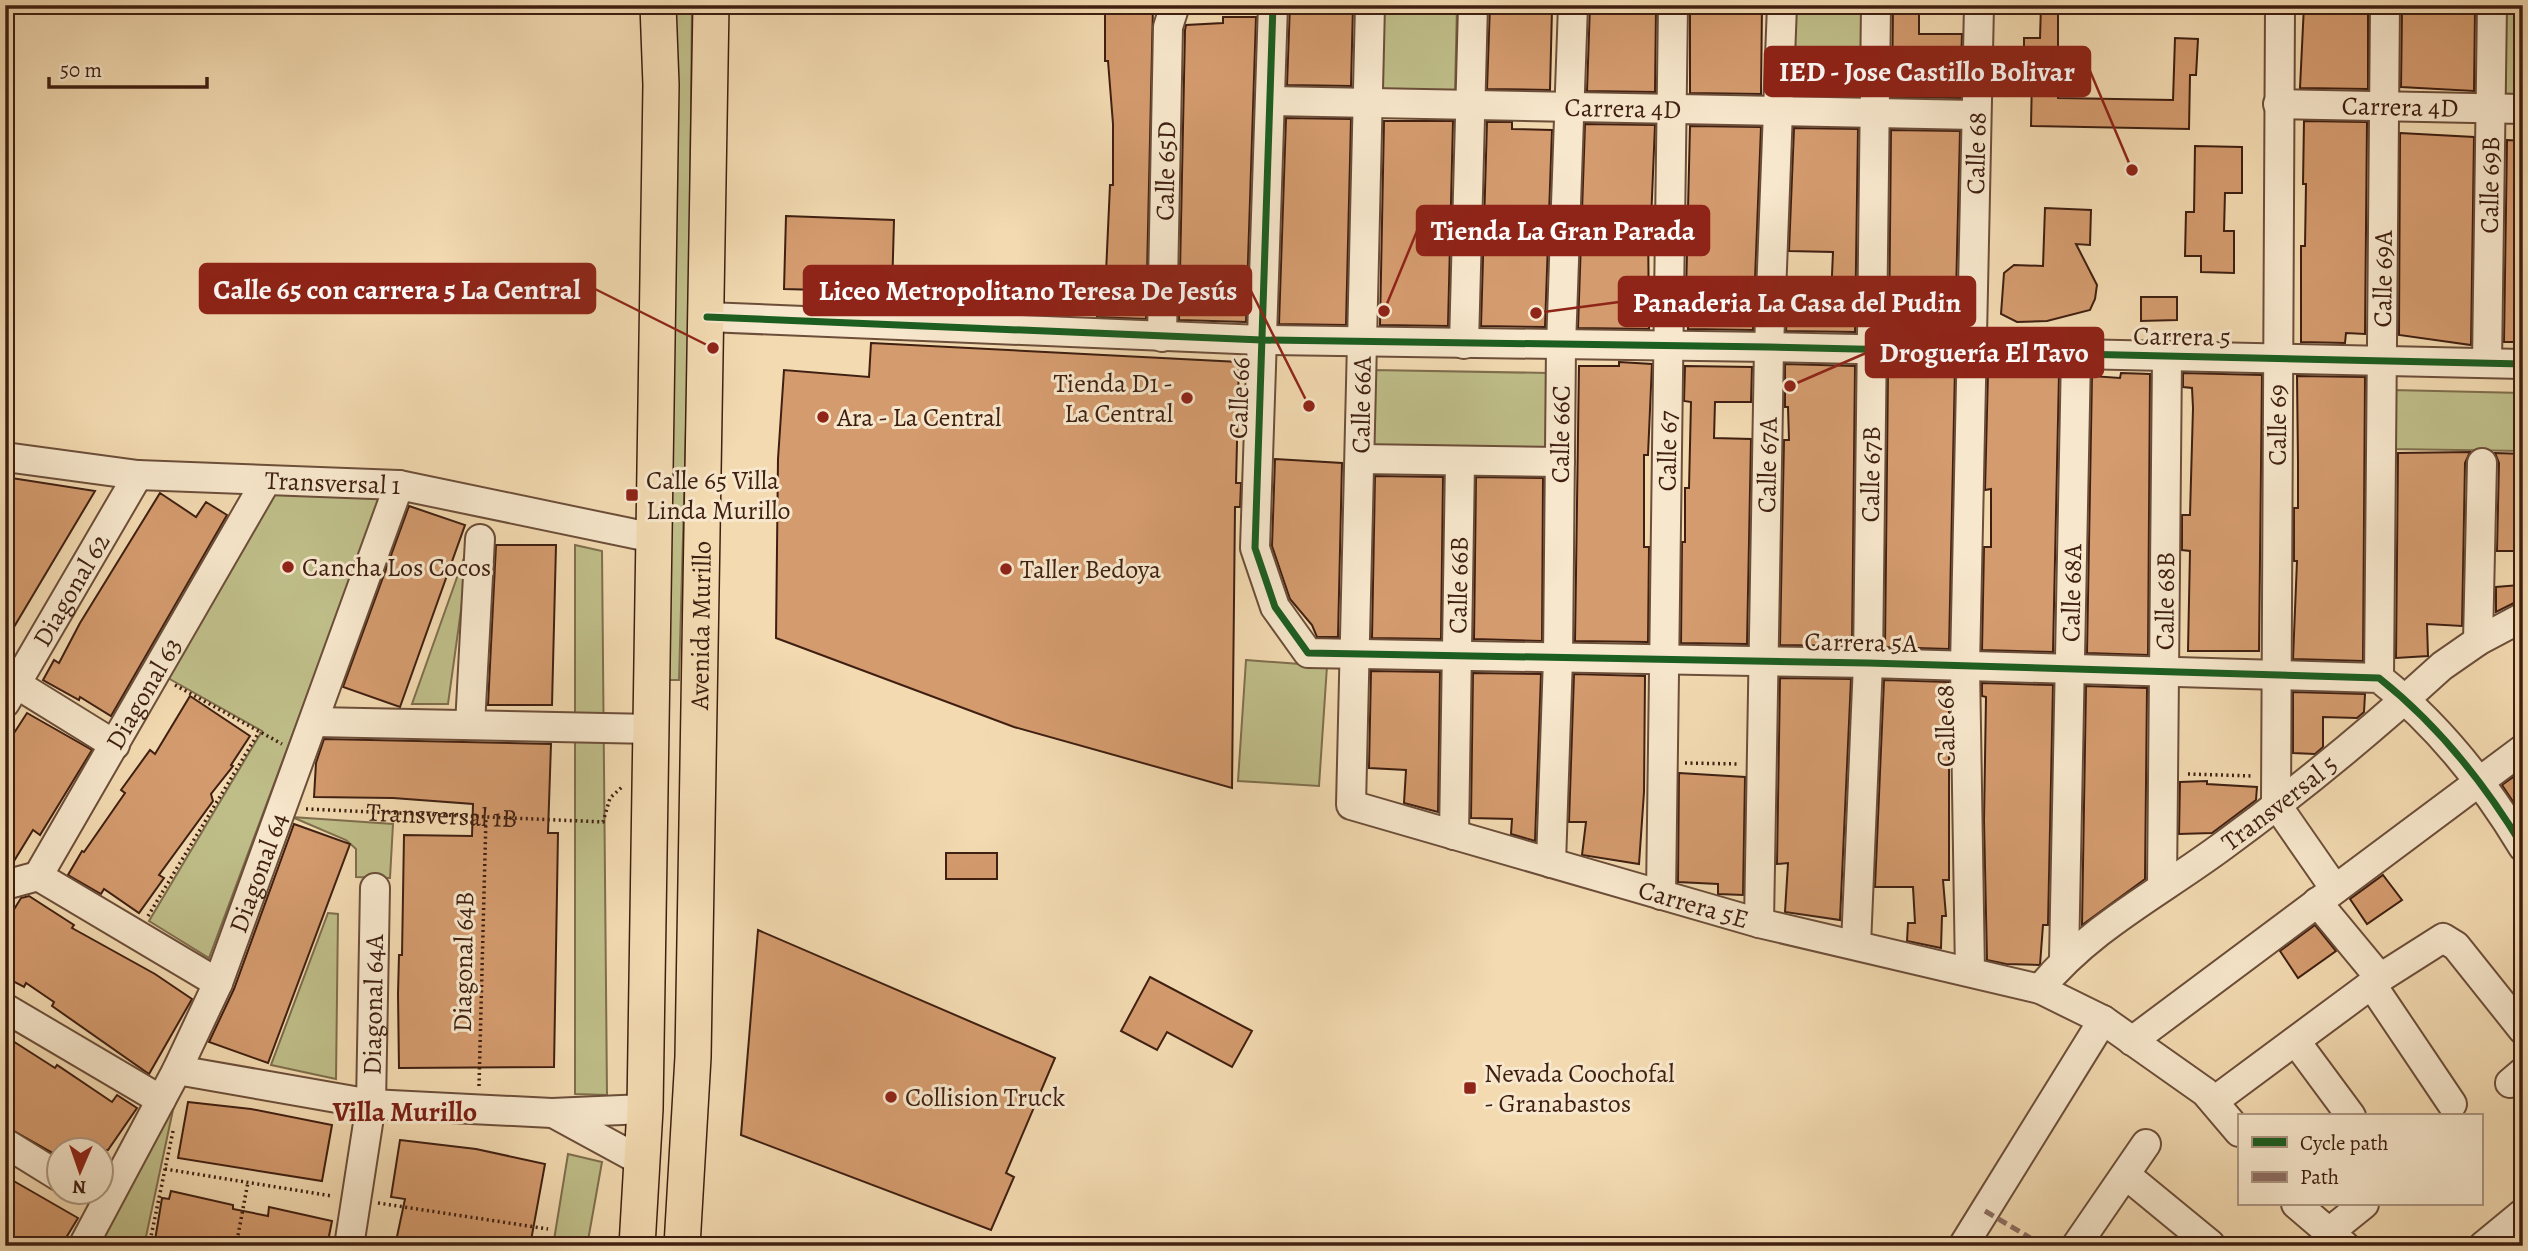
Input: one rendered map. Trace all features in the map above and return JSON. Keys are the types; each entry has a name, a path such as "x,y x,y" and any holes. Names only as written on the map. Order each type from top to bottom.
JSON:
{"main road":[{"name":"Avenida Murillo","path":"637,1246 645,1109 653,691 661,85 658,5"},
{"name":"Avenida Murillo","path":"682,1246 693,1057 711,5"},
{"path":"653,691 700,692"}],"street":[{"name":"Calle 65D","path":"1162,337 1168,27 1175,5"},
{"name":"Calle 66","path":"1273,5 1255,548 1275,607 1308,653"},
{"name":"Calle 66A","path":"1351,806 1370,5"},
{"path":"1464,344 1473,5"},
{"name":"Calle 66C","path":"1551,863 1558,658 1560,346 1573,5"},
{"name":"Calle 67","path":"1661,895 1673,5"},
{"name":"Calle 67A","path":"1759,923 1766,661 1769,347 1782,5"},
{"name":"Calle 67B","path":"1856,945 1868,663 1875,5"},
{"name":"Calle 68","path":"1970,972 1965,666 1979,5"},
{"name":"Calle 69","path":"2276,790 2280,5"},
{"name":"Calle 69A","path":"2379,678 2385,5"},
{"name":"Calle 69B","path":"2487,363 2493,5"},
{"name":"Carrera 4D","path":"1271,101 1975,115"},
{"name":"Carrera 4D","path":"2278,104 2523,109"},
{"name":"Carrera 5","path":"707,317 1363,343 1769,347 2523,364"},
{"name":"Calle 68A","path":"2064,959 2076,355"},
{"name":"Calle 68B","path":"2162,886 2167,357"},
{"name":"Transversal 1","path":"5,457 138,475 399,485 654,538"},
{"path":"1360,459 1560,462"},
{"name":"Calle 66B","path":"1454,835 1460,461"},
{"path":"2478,641 2482,463"},
{"name":"Diagonal 62","path":"9,688 138,475"},
{"name":"Diagonal 63","path":"38,876 266,481"},
{"name":"Diagonal 64","path":"116,1172 168,1110 177,1070 218,983 399,485"},
{"path":"470,725 480,539"},
{"name":"Transversal 5","path":"2040,989 2064,959 2162,886 2223,846 2276,790 2405,699 2442,666 2478,641 2523,617"},
{"name":"Carrera 5A","path":"1308,653 1868,663 2379,678"},
{"path":"2379,678 2405,699 2478,782 2523,847"},
{"path":"9,688 116,745"},
{"path":"315,722 652,729"},
{"path":"2132,1041 2523,749"},
{"path":"2276,790 2326,896 2452,1104"},
{"name":"Carrera 5E","path":"1351,806 1759,923 2040,989 2102,1020 2132,1041 2214,1101 2238,1131"},
{"path":"5,885 38,876 218,983"},
{"name":"Diagonal 64A","path":"349,1246 371,1104 375,887"},
{"path":"2214,1101 2297,1043 2376,982 2443,939 2456,946 2523,1030"},
{"path":"5,1007 168,1110"},
{"path":"1964,1246 2102,1020"},
{"path":"2297,1043 2350,1114"},
{"path":"177,1070 371,1104 552,1113 645,1109"},
{"path":"552,1113 643,1162"},
{"path":"5,1143 46,1168"},
{"path":"2076,1246 2146,1144"},
{"path":"2126,1175 2210,1244"},
{"name":"Diagonal 64","path":"83,1246 92,1206"},
{"path":"2298,1206 2337,1242 2363,1206"},
{"path":"2483,1246 2523,1213"}],"path":[{"path":"156,674 302,755"},
{"path":"136,936 259,732"},
{"path":"1662,762 1763,765"},
{"path":"2164,774 2276,790"},
{"path":"149,1246 168,1110"},
{"path":"236,1246 248,1182"}],"shaded area":[{"path":"672,5 692,5 689,322 679,680 668,680"},
{"path":"1383,5 1457,5 1455,93 1381,91"},
{"path":"1791,5 1865,5 1863,103 1789,101"},
{"path":"2505,5 2523,5 2523,101 2502,100"},
{"path":"1372,370 1548,373 1547,455 1370,451"},
{"path":"2392,390 2523,393 2523,451 2391,449"},
{"path":"266,490 382,495 209,958 149,921 262,731 159,673"},
{"path":"471,538 448,704 412,704"},
{"path":"575,545 602,551 607,1095 575,1094"},
{"path":"1246,660 1327,666 1319,786 1238,781"},
{"path":"292,817 393,824 390,878 356,877 356,849 346,840"},
{"path":"328,913 338,914 336,1079 271,1065"},
{"path":"177,1091 144,1246 89,1246 112,1206 116,1206 116,1198"},
{"path":"568,1154 602,1162 587,1246 553,1246"}],"building":[{"path":"1105,5 1153,5 1146,319 1097,317 1098,294 1105,295 1110,185 1113,185 1113,124 1108,61 1105,61"},
{"path":"1290,5 1353,5 1351,86 1287,85"},
{"path":"1490,5 1552,9 1550,90 1487,89"},
{"path":"1590,5 1610,5 1610,9 1656,8 1655,92 1587,91"},
{"path":"1731,5 1762,5 1761,94 1690,93 1690,11 1731,11"},
{"path":"1893,5 1919,5 1919,34 1962,34 1960,98 1892,97"},
{"path":"2041,5 2058,5 2058,98 2173,100 2175,38 2198,39 2196,75 2190,75 2189,129 2031,126 2032,77 2024,77 2024,38 2040,38"},
{"path":"2304,5 2368,5 2368,89 2300,88"},
{"path":"2444,9 2475,10 2474,91 2401,87 2402,10 2444,12"},
{"path":"1223,17 1256,17 1246,322 1179,320 1185,30 1186,25 1223,23"},
{"path":"1286,118 1351,119 1346,325 1279,324"},
{"path":"1384,121 1453,121 1448,326 1380,325"},
{"path":"2304,121 2367,122 2365,334 2346,333 2345,343 2301,342 2301,246 2305,246 2306,184 2303,184"},
{"path":"1487,122 1512,122 1512,129 1552,130 1545,327 1481,326"},
{"path":"1585,124 1655,125 1651,221 1648,221 1649,329 1578,328"},
{"path":"1690,126 1761,127 1753,330 1688,329 1689,294 1686,293"},
{"path":"1794,128 1858,129 1855,332 1786,331 1788,297 1831,298 1833,252 1789,251"},
{"path":"1891,130 1960,131 1955,335 1889,333"},
{"path":"2400,133 2474,137 2471,345 2399,335"},
{"path":"2507,140 2523,141 2522,342 2504,342"},
{"path":"2195,146 2242,147 2242,193 2225,193 2224,231 2234,231 2234,273 2201,272 2201,256 2185,256 2186,212 2194,212"},
{"path":"2045,208 2091,210 2090,245 2076,244 2097,285 2095,299 2090,310 2047,321 2017,322 2001,314 2004,273 2014,265 2043,266"},
{"path":"786,216 894,220 892,292 784,289"},
{"path":"2141,297 2177,297 2177,320 2141,321"},
{"name":"Taller Bedoya","path":"871,343 1239,362 1236,483 1241,483 1240,507 1235,507 1232,788 1014,727 776,638 778,459 784,370 869,377"},
{"path":"1619,362 1652,364 1648,455 1644,455 1644,547 1649,547 1648,642 1575,641 1579,366 1619,366"},
{"path":"1785,364 1855,366 1852,646 1780,645 1784,440 1789,440 1788,407 1785,407"},
{"path":"1685,366 1752,367 1751,402 1715,402 1714,438 1751,439 1747,644 1681,643 1682,542 1685,542 1685,488 1689,488 1691,402 1684,401"},
{"path":"1916,367 1955,368 1949,649 1885,647 1888,370 1916,371"},
{"path":"1988,372 2059,374 2053,652 1982,650 1984,547 1991,547 1991,489 1985,490"},
{"path":"2121,373 2150,374 2148,655 2087,653 2092,376 2120,378"},
{"path":"2183,373 2262,375 2259,651 2188,651 2190,551 2182,550 2182,515 2190,515 2193,408 2192,388 2183,387"},
{"path":"2297,376 2365,377 2363,661 2293,659 2297,561 2294,561 2294,508 2298,508"},
{"path":"2470,452 2465,463 2462,626 2427,624 2428,656 2396,658 2398,453"},
{"path":"2495,453 2523,454 2523,551 2497,551 2499,463"},
{"path":"1275,459 1342,463 1338,637 1317,637 1312,625 1290,599 1272,546"},
{"path":"1375,476 1443,477 1441,639 1372,638"},
{"path":"5,477 95,491 5,642"},
{"path":"1476,477 1543,478 1542,641 1474,639"},
{"path":"160,493 196,517 206,502 227,515 111,716 80,697 79,700 43,680 54,660 59,663 80,623"},
{"path":"409,506 465,525 400,707 343,687"},
{"path":"496,545 556,545 552,705 488,705"},
{"path":"2519,585 2518,601 2496,612 2496,587"},
{"path":"1371,671 1440,672 1438,812 1404,803 1406,770 1369,768"},
{"path":"1473,673 1541,674 1535,841 1511,834 1512,819 1471,818"},
{"path":"1574,674 1645,676 1644,792 1639,864 1582,855 1586,822 1569,822"},
{"path":"1780,678 1851,679 1840,920 1785,912 1788,863 1777,864"},
{"path":"1884,680 1949,682 1949,880 1943,880 1946,916 1942,916 1941,948 1907,941 1908,923 1915,923 1913,887 1875,887"},
{"path":"1982,683 2053,685 2048,925 2043,925 2040,965 2006,964 1987,960 1984,821 1986,697 1982,696"},
{"path":"2086,686 2147,688 2145,879 2082,925"},
{"path":"2293,692 2365,694 2364,712 2357,718 2323,717 2323,747 2315,754 2293,753"},
{"path":"190,696 250,736 231,765 233,766 211,794 213,801 159,875 164,878 139,913 104,889 101,894 68,875 82,851 84,852 125,793 121,790 150,750 155,754"},
{"path":"27,713 92,750 40,835 33,830 11,866 5,868 5,747"},
{"path":"324,739 551,744 548,833 558,833 554,1067 399,1068 398,994 399,955 402,955 404,835 472,836 473,804 393,798 314,797 316,763"},
{"path":"2523,770 2523,806 2518,809 2502,785"},
{"path":"1679,773 1745,777 1743,895 1718,894 1718,884 1678,882"},
{"path":"2207,781 2207,784 2257,787 2256,800 2212,833 2179,834 2180,782"},
{"path":"294,824 350,844 268,1063 209,1042 234,989"},
{"path":"946,853 997,853 997,879 946,879"},
{"path":"2383,875 2402,900 2367,924 2350,899"},
{"path":"29,896 74,925 72,928 155,974 192,999 149,1074 52,1006 54,1002 26,983 24,987 5,977 5,924 21,898"},
{"path":"2315,925 2336,951 2298,978 2280,951"},
{"name":"Collision Truck","path":"758,930 1055,1058 1006,1173 1014,1177 991,1230 741,1135"},
{"path":"1150,977 1252,1031 1232,1067 1167,1032 1157,1050 1121,1031"},
{"path":"5,1036 55,1068 57,1065 112,1102 117,1095 137,1108 116,1138 116,1136 46,1136 46,1149 5,1126"},
{"path":"188,1102 251,1109 332,1125 322,1181 178,1158"},
{"path":"400,1140 476,1149 545,1164 530,1246 395,1246 405,1199 391,1197"},
{"path":"5,1176 46,1200 46,1206 57,1206 78,1218 61,1246 5,1246 5,1228 13,1217 5,1213"},
{"path":"171,1191 268,1216 269,1207 332,1221 327,1246 266,1246 226,1239 225,1246 154,1246 162,1198 169,1199"}],"marked path":[{"path":"1985,1211 2044,1246"}],"cycle path":[{"path":"1273,5 1255,548 1275,607 1308,653 1868,663 2379,678 2421,715 2459,756 2493,800 2523,847"},
{"path":"707,317 1262,340 1769,347 2523,364"}],"place":[{"name":"IED - Jose Castillo Bolivar","path":"2132,170"},
{"name":"Tienda La Gran Parada","path":"1384,311"},
{"name":"Panaderia La Casa del Pudin","path":"1536,313"},
{"name":"Calle 65 con carrera 5 La Central","path":"713,348"},
{"name":"Droguería El Tavo","path":"1790,386"},
{"name":"Tienda D1 - La Central","path":"1187,398"},
{"name":"Liceo Metropolitano Teresa De Jesús","path":"1309,406"},
{"name":"Ara - La Central","path":"823,417"},
{"name":"Calle 65 Villa Linda Murillo","path":"632,495"},
{"name":"Cancha Los Cocos","path":"288,567"},
{"name":"Taller Bedoya","path":"1006,569"},
{"name":"Nevada Coochofal - Granabastos","path":"1470,1088"},
{"name":"Collision Truck","path":"891,1097"}],"district":[{"name":"Villa Murillo","path":"405,1111"}]}
